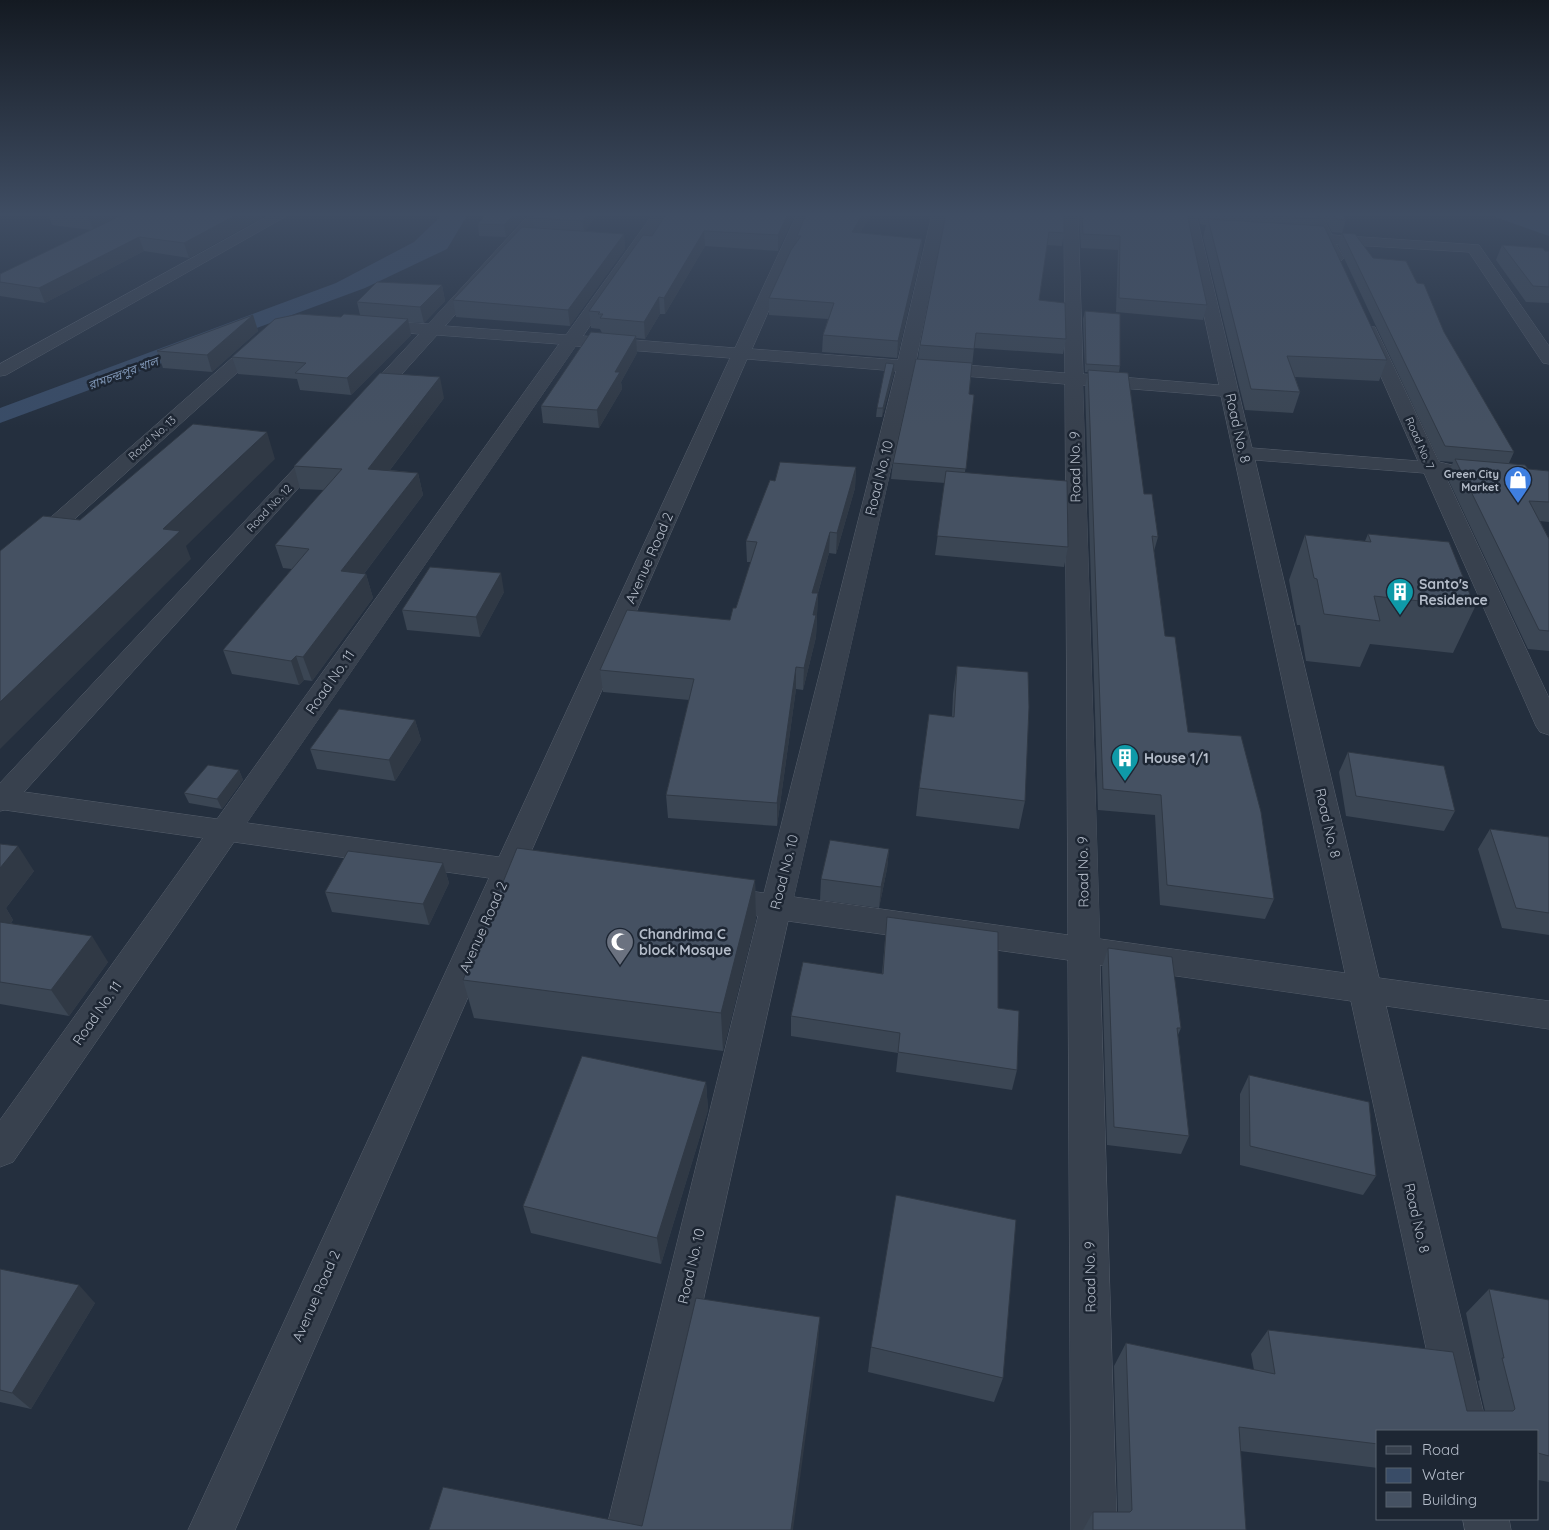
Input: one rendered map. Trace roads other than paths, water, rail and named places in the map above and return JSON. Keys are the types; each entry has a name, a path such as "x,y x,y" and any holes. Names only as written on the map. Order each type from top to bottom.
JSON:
{"street":[{"path":"0,371 154,285"},
{"name":"Road No. 12","path":"0,800 432,330 478,285"},
{"name":"Road No. 11","path":"0,1150 570,340 604,285"},
{"name":"Avenue Road 2","path":"210,1530 772,285"},
{"name":"Road No. 10","path":"629,1530 906,366 923,285"},
{"name":"Road No. 9","path":"1072,285 1094,1530"},
{"name":"Road No. 8","path":"1210,285 1230,391 1466,1430"},
{"path":"1499,285 1549,359"},
{"name":"Road No. 7","path":"1359,310 1549,726"},
{"path":"354,324 1230,391"},
{"name":"Road No. 13","path":"0,574 273,330 282,328"},
{"path":"1244,453 1461,470"},
{"path":"0,800 575,879"},
{"path":"690,895 1549,1015"}],"water":[{"name":"রামচন্দ্রপুর খাল","path":"330,285 370,285 0,423 0,408"}],"place":[{"name":"Green City Market","path":"1518,504"},
{"name":"Santo's Residence","path":"1400,616"},
{"name":"House 1/1","path":"1125,782"},
{"name":"Chandrima C block Mosque","path":"620,966"}]}
